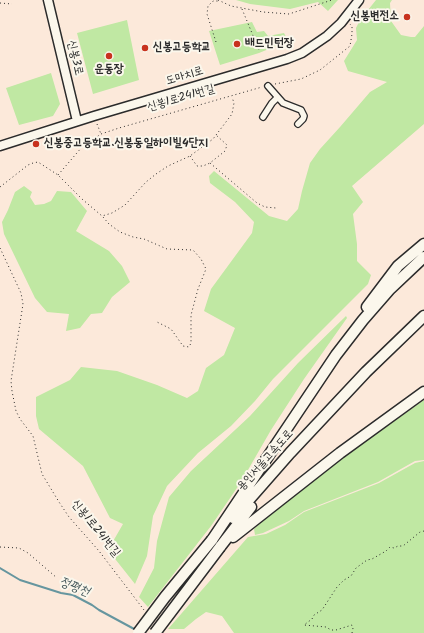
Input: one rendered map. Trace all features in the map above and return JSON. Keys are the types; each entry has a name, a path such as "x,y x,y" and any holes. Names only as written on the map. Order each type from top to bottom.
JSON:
{"highway":[{"path":"216,543 363,312 391,273 424,244"},
{"path":"342,347 390,289 424,257"},
{"name":"용인서울고속도로","path":"156,633 216,543 356,382 424,316"},
{"name":"용인서울고속도로","path":"138,633 165,597 265,491 310,439 424,324"},
{"path":"216,543 424,392"}],"main road":[{"name":"신봉3로","path":"48,0 77,121"},
{"name":"도마치로","path":"0,146 77,121 287,59 320,41 336,28 347,16 358,0"}],"street":[{"path":"268,86 283,103 302,110 304,116 298,124"},
{"path":"263,117 267,109 278,98"}],"path":[{"path":"218,0 231,6 289,14 332,0"},
{"path":"216,42 207,14 208,6 213,1 221,1"},
{"path":"0,3 12,4"},
{"path":"242,8 259,50"},
{"name":"신봉1로241번길","path":"58,175 82,147 101,134 232,96 301,78 320,70 350,46 352,28 347,16"},
{"path":"102,216 119,209 132,198 146,182 168,166 190,156 216,135 228,121 233,109 232,96"},
{"path":"94,116 101,134"},
{"path":"55,128 61,141 74,143 82,147"},
{"path":"190,156 198,166 203,166 210,163 225,151 228,147 227,145 216,135"},
{"path":"0,187 33,163 38,162 58,175 109,224 120,232 144,238 167,249 193,250 201,259 206,269 198,289 191,315 191,343 189,347 183,346 171,329 155,321"},
{"path":"210,163 257,203 265,207 276,208"},
{"name":"신봉1로241번길","path":"0,248 21,292 23,304 11,381 16,411 33,436 42,474 59,502 69,517 99,551 132,596"},
{"path":"352,633 352,625 332,630 326,627 304,625 312,620 314,615 322,610 337,587 351,576 356,568 367,560 372,559 386,551 390,547 394,548 403,546 420,532 424,531"},
{"path":"0,547 19,548 28,553 57,578"}],"green space":[{"path":"236,0 338,0 328,11 318,2 290,9 250,4"},
{"path":"376,0 392,0 390,3 391,21 401,35 415,37 424,26 424,124 352,186 363,202 353,214 357,244 357,261 371,275 368,284 273,379 255,401 231,426 198,453 167,486 153,516 147,556 135,584 108,550 123,524 110,518 83,466 39,429 36,416 36,397 70,380 81,367 117,371 157,385 187,398 198,391 206,368 224,355 235,328 204,311 211,289 252,233 254,222 235,202 210,183 209,176 214,171 269,216 287,221 298,209 310,163 320,149 370,92 387,82 348,71 344,61 357,40 356,28 360,20"},
{"name":"운동장","path":"127,20 139,80 93,94 77,33"},
{"path":"252,22 257,32 264,31 268,36 284,33 288,41 259,53 220,65 209,31"},
{"path":"51,73 60,104 53,116 19,125 6,88"},
{"path":"24,186 32,192 30,197 35,205 44,204 51,201 57,191 71,192 87,211 76,231 109,251 122,266 130,282 112,297 102,313 91,314 80,328 66,331 69,314 47,312 35,298 4,234 2,222 15,192"},
{"path":"346,316 347,318 304,379 271,430 241,482 211,526 148,607 139,597 154,568 157,541 169,497 191,471 250,416 298,363"},
{"path":"424,400 424,460 415,461 378,482 304,511 289,521 255,535 254,529 293,493"},
{"path":"424,461 424,633 234,633 222,616 206,612 184,629 168,629 248,537 266,534 285,525 304,512 379,483 415,463"}],"waterway":[{"name":"정평천","path":"0,568 20,580 61,593 73,595 136,630"}],"place":[{"name":"신봉변전소","path":"407,17"},
{"name":"배드민턴장","path":"237,44"},
{"name":"신봉고등학교","path":"145,48"},
{"name":"운동장","path":"109,56"},
{"name":"신봉중고등학교.신봉동일하이빌4단지","path":"36,144"}]}
